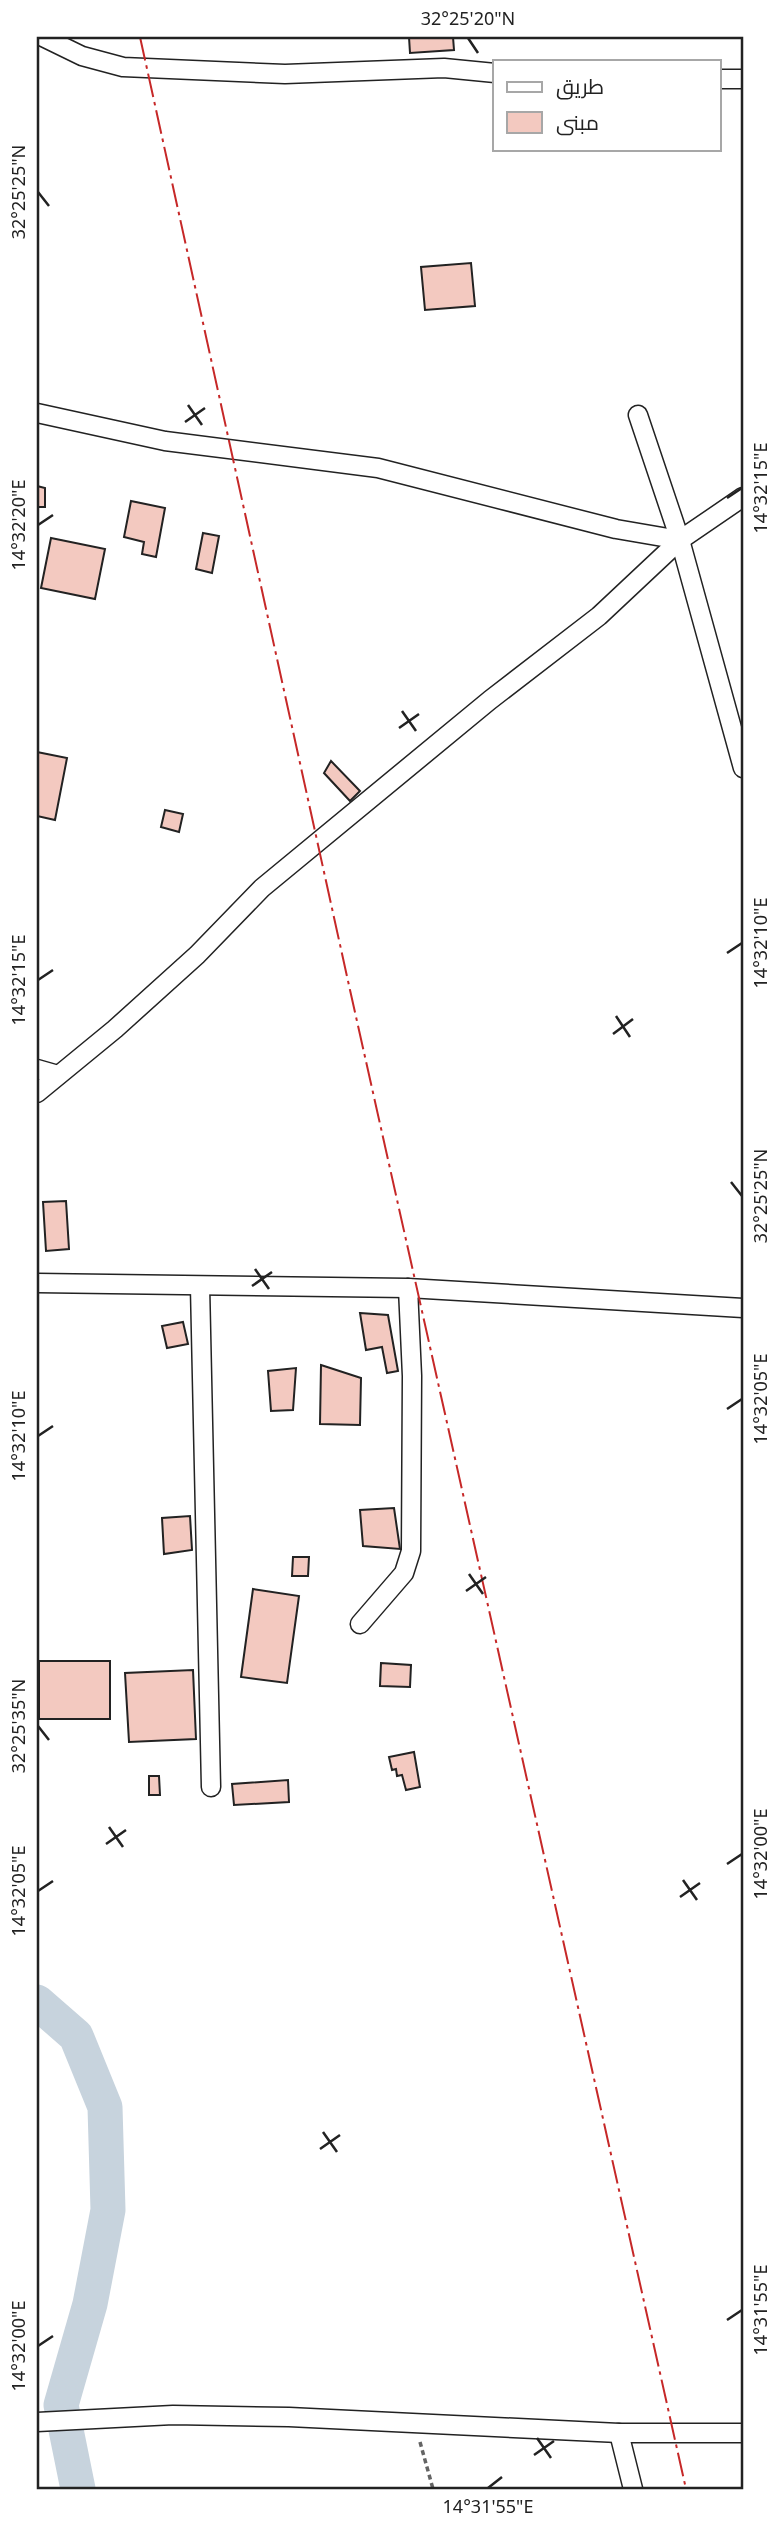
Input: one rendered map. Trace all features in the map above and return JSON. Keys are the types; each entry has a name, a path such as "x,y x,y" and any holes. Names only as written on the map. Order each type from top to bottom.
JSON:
{"street":[{"path":"43,37 82,56 123,67 285,74 444,68 493,73"},
{"path":"720,79 743,79"},
{"path":"37,413 165,441 378,468 616,529 680,540"},
{"path":"638,415 680,540 743,768"},
{"path":"37,1093 197,955 262,888 490,700 599,616 680,540 743,497"},
{"path":"37,1069 58,1075"},
{"path":"37,1283 408,1288 743,1308"},
{"path":"200,1286 211,1787"},
{"path":"359,1624 404,1573 411,1551 412,1417 408,1288"},
{"path":"37,2422 173,2415 289,2417 619,2433 743,2433"},
{"path":"619,2433 633,2489"}],"path":[{"path":"415,2423 433,2489"}],"building":[{"path":"409,37 453,37 454,50 410,53"},
{"path":"471,263 475,306 425,310 421,267"},
{"path":"37,486 45,488 45,507 37,507"},
{"path":"131,501 165,508 156,557 142,554 144,542 124,537"},
{"path":"203,533 219,536 212,573 196,569"},
{"path":"51,538 105,549 95,599 41,588"},
{"path":"37,752 67,758 55,820 37,816"},
{"path":"331,761 360,791 350,801 324,773"},
{"path":"165,810 183,814 179,832 161,827"},
{"path":"66,1201 69,1249 46,1251 43,1202"},
{"path":"360,1313 388,1315 398,1371 387,1373 382,1347 366,1350"},
{"path":"183,1322 188,1344 167,1348 162,1326"},
{"path":"321,1365 361,1378 360,1425 320,1424"},
{"path":"296,1368 293,1410 271,1411 268,1371"},
{"path":"394,1508 400,1549 363,1546 360,1510"},
{"path":"190,1516 192,1550 164,1554 162,1518"},
{"path":"293,1557 309,1557 308,1576 292,1576"},
{"path":"253,1589 299,1596 287,1683 241,1677"},
{"path":"39,1661 110,1661 110,1719 39,1719"},
{"path":"381,1663 411,1665 410,1687 380,1686"},
{"path":"193,1670 196,1739 129,1742 125,1673"},
{"path":"414,1752 420,1787 406,1790 402,1775 397,1776 396,1769 392,1770 389,1757"},
{"path":"149,1776 159,1776 160,1795 149,1795"},
{"path":"288,1780 289,1802 234,1805 232,1784"}],"waterway":[{"path":"37,2002 76,2036 105,2107 108,2210 90,2304 61,2405 78,2489"}],"power":[{"path":"140,37 350,990 686,2489"}]}
